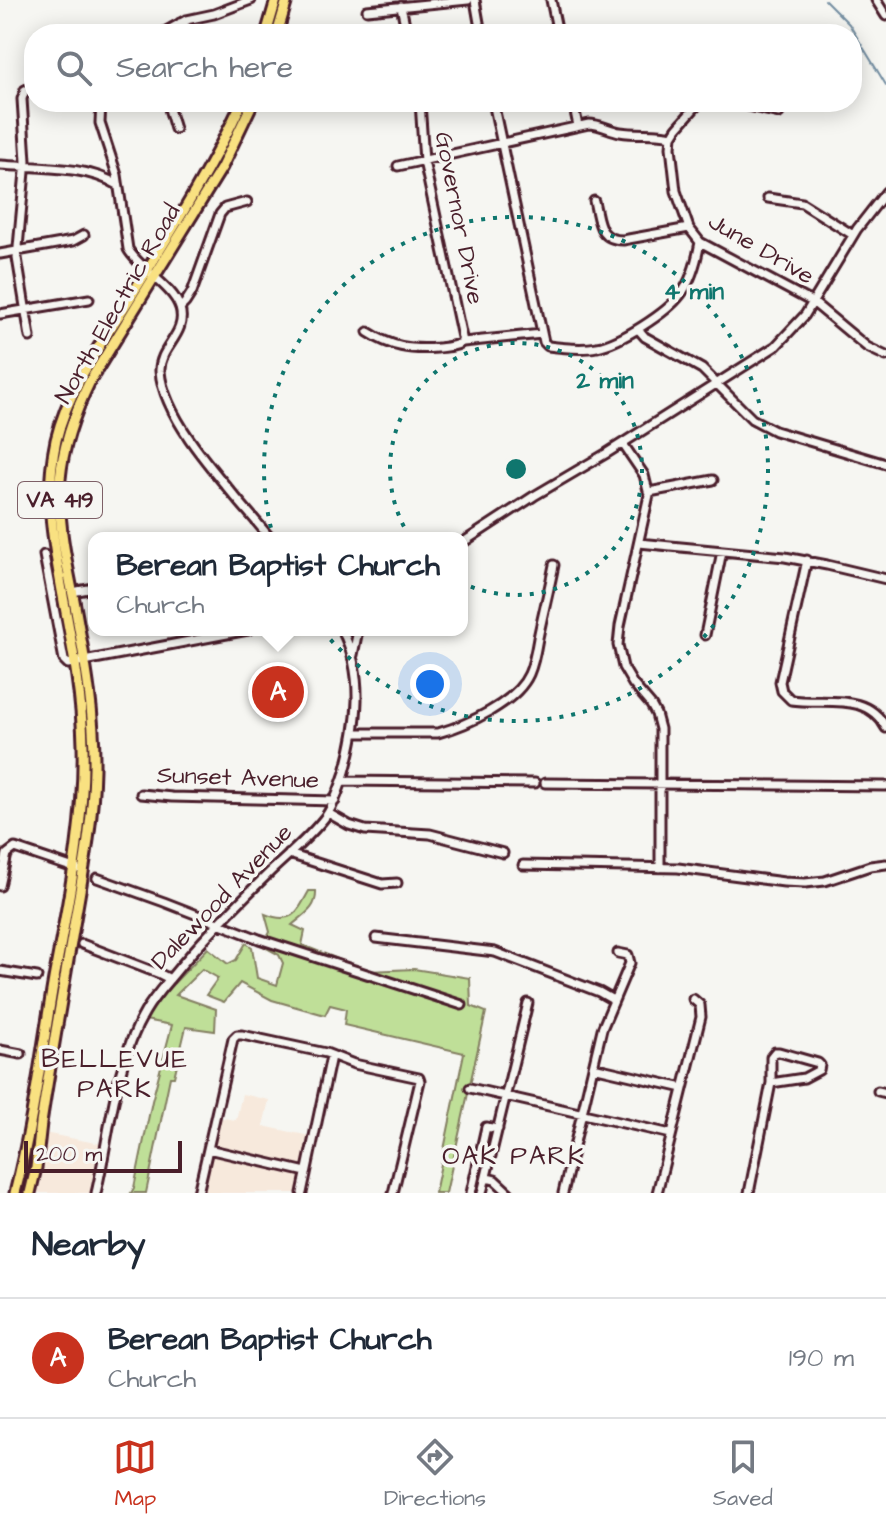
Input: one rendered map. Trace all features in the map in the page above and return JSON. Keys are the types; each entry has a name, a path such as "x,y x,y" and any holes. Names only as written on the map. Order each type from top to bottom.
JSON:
{"main road":[{"path":"269,24 276,0"},
{"path":"280,24 287,0"},
{"name":"North Electric Road","path":"151,273 237,112"},
{"name":"North Electric Road","path":"78,869 83,777 80,662 52,540 49,504 57,435 78,382 222,167 248,112"},
{"name":"VA 419","path":"15,1193 78,869"},
{"name":"VA 419","path":"30,1193 78,869"}],"street":[{"path":"180,23 251,0"},
{"path":"367,10 468,0"},
{"path":"475,0 479,24"},
{"path":"551,0 556,24"},
{"path":"876,0 886,16"},
{"path":"401,6 405,24"},
{"path":"24,93 25,167 17,258 30,337"},
{"path":"101,112 100,123 118,185 128,249 180,308 178,331 160,364 169,402 191,442 265,532"},
{"path":"170,112 175,129"},
{"name":"Governor Drive","path":"421,112 424,161 463,342"},
{"path":"495,112 542,334 548,346 603,346 638,329 682,294 696,261 700,242"},
{"path":"575,112 578,126"},
{"path":"398,166 594,124 620,132 672,136 691,112"},
{"path":"775,112 779,113"},
{"name":"June Drive","path":"672,136 674,180 689,228 700,242 814,303 867,347 886,356"},
{"path":"0,165 92,173 118,185"},
{"path":"468,539 776,346 814,303 853,235 886,192"},
{"path":"768,198 802,203 853,235"},
{"path":"594,201 601,228 612,239 623,240 689,228"},
{"path":"180,308 192,292 220,214 225,208 247,202"},
{"path":"0,254 73,241 84,235"},
{"path":"0,314 89,299"},
{"path":"638,329 645,337 695,364 752,419 766,428 886,464"},
{"path":"368,332 410,349 542,334"},
{"path":"623,444 644,475 649,492 620,626 619,653 627,676 658,718 661,739 660,868"},
{"path":"649,492 713,480"},
{"path":"639,543 807,560 886,579"},
{"path":"705,635 722,551"},
{"path":"44,555 62,593 88,589"},
{"path":"807,560 780,682 782,691 791,700 846,701 863,705 876,713 886,728"},
{"path":"355,733 438,733 450,730 510,697 523,684 532,665 554,565"},
{"path":"80,662 216,636"},
{"name":"Dalewood Avenue","path":"96,1193 123,1061 145,1011 219,923 328,813 335,801 355,733 357,695 353,657 344,636"},
{"path":"353,657 357,636"},
{"path":"342,781 535,783"},
{"path":"545,783 886,786"},
{"name":"Sunset Avenue","path":"141,794 335,801"},
{"path":"328,813 357,828 430,834 503,853"},
{"path":"0,885 4,860 11,849 78,869"},
{"path":"289,854 382,884 397,883"},
{"path":"523,865 697,870 805,883 825,881 886,864"},
{"path":"97,878 259,939 462,1005"},
{"path":"376,938 495,952 613,1000"},
{"path":"82,944 170,979"},
{"path":"563,1193 602,1029 630,963 628,955 618,953"},
{"path":"0,971 37,977"},
{"path":"657,1193 701,1017 700,1005 693,999"},
{"path":"482,1193 528,1003"},
{"path":"198,1193 225,1070 233,1039 237,1035 419,1078 393,1193"},
{"path":"0,1050 21,1054"},
{"path":"749,1193 771,1083 771,1057 779,1052 820,1065 819,1070 804,1078 771,1083"},
{"path":"302,1193 331,1056"},
{"path":"593,1067 683,1088"},
{"path":"470,1088 671,1134"},
{"path":"471,1193 486,1127 498,1129"},
{"path":"208,1149 306,1172"},
{"path":"487,1178 495,1180 509,1193"}],"shaded area":[{"path":"242,1094 269,1100 263,1126 310,1136 297,1193 201,1193 217,1117 236,1120"},
{"path":"44,1133 101,1144 91,1193 33,1193"}],"green space":[{"path":"309,891 316,891 314,902 292,925 305,931 302,945 369,971 414,969 470,978 471,1006 486,1012 446,1193 435,1193 464,1053 344,1025 346,1009 330,1005 325,1015 272,1000 240,983 224,1002 206,995 218,978 202,969 176,995 216,1009 215,1031 186,1027 174,1077 170,1077 146,1193 131,1193 172,1025 145,1020 152,1006 208,948 228,964 236,960 246,943 252,947 257,978 277,985 283,963 279,955 263,946 270,932 265,914 282,918 293,915"}],"waterway":[{"path":"825,0 849,24"},
{"path":"862,45 886,85"}],"place":[{"name":"Berean Baptist Church","path":"278,692"}],"district":[{"name":"BELLEVUE PARK","path":"115,1074"},
{"name":"OAK PARK","path":"514,1156"}]}
